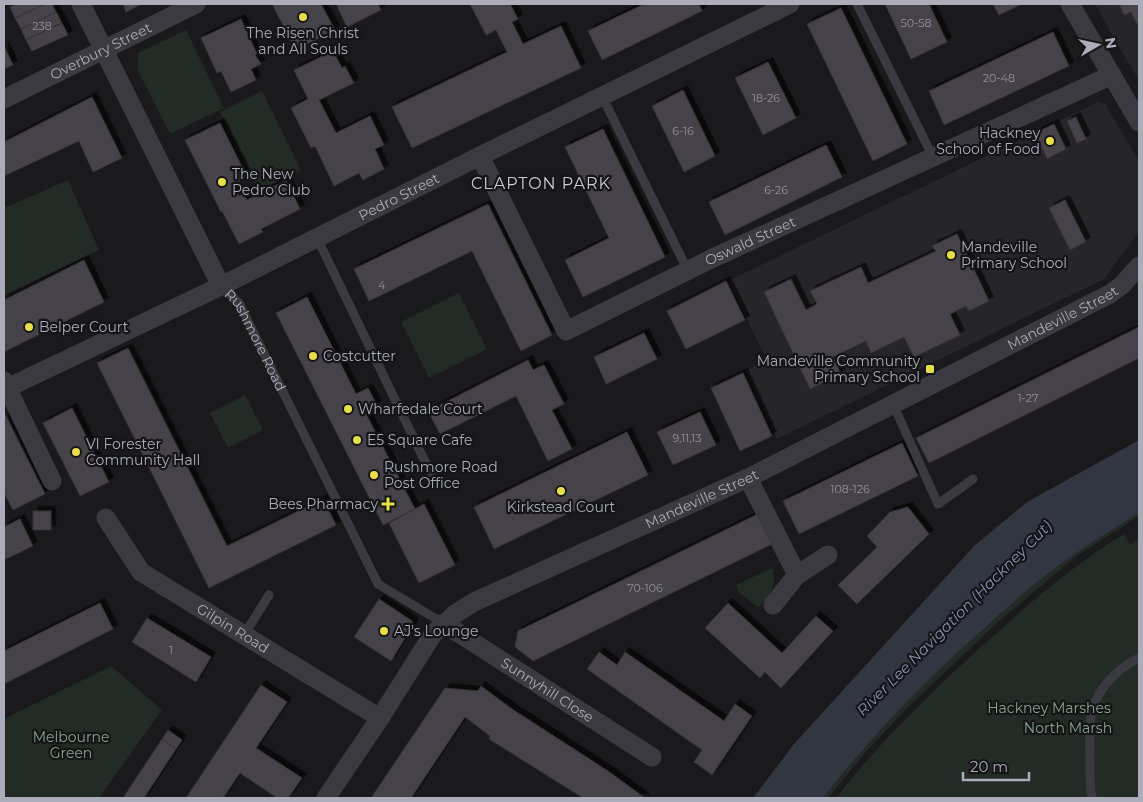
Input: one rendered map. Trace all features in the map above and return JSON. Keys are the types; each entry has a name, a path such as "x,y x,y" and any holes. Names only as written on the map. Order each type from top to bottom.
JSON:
{"street":[{"name":"Rushmore Road","path":"81,4 221,286"},
{"name":"Pedro Street","path":"52,482 5,384 221,286 790,4"},
{"path":"1073,5 1139,120"},
{"name":"Overbury Street","path":"4,99 104,50 187,6"},
{"name":"Oswald Street","path":"480,156 566,330 688,271 1112,75"},
{"name":"Mandeville Street","path":"331,796 433,634 443,623 474,602 748,478 1110,294 1122,285 1139,266"},
{"path":"748,478 797,575"},
{"name":"Gilpin Road","path":"106,518 141,572 380,718"},
{"path":"773,605 797,575 828,555"},
{"name":"Sunnyhill Close","path":"443,623 652,757"}],"lane":[{"path":"856,4 933,157"},
{"path":"602,96 688,271"},
{"path":"317,238 431,474"},
{"name":"Rushmore Road","path":"221,286 239,303 378,584 443,623"},
{"path":"893,404 938,504 974,479"},
{"path":"244,635 269,595"},
{"path":"1092,798 1090,782 1091,716 1096,701 1114,674 1139,658"}],"shaded area":[{"path":"1095,4 1139,4 1139,80 1122,52"},
{"name":"Mandeville Primary School","path":"1098,102 1105,104 1139,161 1139,231 1104,279 777,439 745,371 767,360 728,281"}],"green space":[{"path":"186,30 224,108 170,134 137,69 138,53"},
{"path":"262,91 301,170 259,191 220,112"},
{"path":"68,180 99,250 4,295 4,208"},
{"path":"459,293 487,349 429,378 401,322"},
{"path":"245,395 263,430 228,448 210,413"},
{"path":"1139,513 1139,516 1074,558 997,623 905,710 864,754 828,798 823,798 882,729 967,643 1054,569"},
{"name":"North Marsh","path":"1124,534 1130,545 1139,538 1139,798 836,798 887,738 962,665 1050,587 1086,559"},
{"path":"772,568 774,580 772,590 758,608 738,591 736,585"},
{"name":"Melbourne Green","path":"111,666 162,710 99,798 4,798 4,719"}],"water":[{"name":"River Lee Navigation (Hackney Cut)","path":"1139,440 1139,513 1054,569 967,643 882,729 823,798 753,798 794,744 975,545 1027,502"}],"building":[{"path":"17,4 45,4 15,18 10,7"},
{"path":"45,4 52,4 56,12 21,29 15,18"},
{"path":"123,4 142,4 126,12"},
{"name":"The Risen Christ and All Souls","path":"272,4 321,4 335,30 296,50"},
{"path":"336,4 378,4 381,10 347,27"},
{"path":"470,4 510,4 518,19 512,22 523,44 561,26 581,68 412,148 392,107 507,52 496,30 486,35"},
{"path":"644,4 699,4 702,11 602,60 588,31"},
{"path":"885,4 929,4 947,42 911,59"},
{"path":"993,4 1022,4 999,15"},
{"path":"1119,4 1139,4 1139,23 1137,24 1131,12 1124,15"},
{"path":"841,8 907,144 873,161 807,24"},
{"path":"56,12 62,23 26,40 21,29"},
{"path":"241,19 257,54 255,55 261,64 251,69 256,80 231,92 221,71 217,73 201,38"},
{"path":"62,23 68,35 32,51 26,40"},
{"path":"1053,32 1069,66 944,125 929,91"},
{"path":"4,46 13,65 4,69"},
{"path":"333,51 342,68 345,66 354,83 319,100 336,133 370,116 384,145 375,149 384,169 363,180 359,173 334,186 315,146 311,148 291,108 308,99 294,70"},
{"path":"768,62 796,118 763,135 735,78"},
{"path":"683,90 715,156 684,172 652,106"},
{"path":"92,97 122,158 93,172 79,141 4,176 4,142"},
{"path":"1076,117 1086,139 1077,143 1067,121"},
{"name":"The New Pedro Club","path":"220,123 247,177 233,184 239,196 243,193 247,200 286,180 300,209 261,229 263,232 239,244 185,140"},
{"name":"Hackney School of Food","path":"1054,124 1066,149 1047,159 1035,133"},
{"path":"603,129 665,257 583,297 565,260 609,238 565,147"},
{"path":"826,145 842,177 725,235 709,202"},
{"path":"1065,200 1086,242 1070,250 1049,208"},
{"path":"488,204 552,335 521,351 472,251 369,301 354,269"},
{"path":"957,234 989,301 969,311 966,306 950,314 960,335 914,357 904,337 871,353 866,341 833,357 841,374 810,389 764,292 791,279 806,310 817,304 810,291 861,267 868,283 936,251 932,246"},
{"name":"Belper Court","path":"84,260 104,302 4,352 4,300"},
{"path":"726,281 745,320 686,349 667,311"},
{"name":"Wharfedale Court","path":"307,297 356,394 368,388 377,405 365,412 415,509 383,525 276,313"},
{"path":"1139,327 1139,358 929,463 916,438"},
{"path":"644,333 657,359 606,384 594,357"},
{"path":"128,348 227,546 323,499 336,525 209,588 97,363"},
{"path":"528,360 533,370 544,365 564,404 552,410 572,449 548,461 516,396 440,434 428,411"},
{"path":"743,373 772,436 740,451 711,388"},
{"name":"VI Forester Community Hall","path":"72,408 109,482 80,496 43,423"},
{"path":"4,412 45,494 13,510 4,493"},
{"path":"700,412 716,445 673,465 657,432"},
{"name":"Kirkstead Court","path":"627,432 648,475 494,549 474,507"},
{"path":"902,443 918,476 799,534 783,501"},
{"path":"424,504 455,565 419,583 389,523"},
{"path":"908,507 929,534 857,604 838,585 877,547 867,536 890,512"},
{"path":"33,511 51,511 51,530 33,530"},
{"path":"758,514 772,544 533,661 515,647 518,631"},
{"path":"20,519 33,546 4,560 4,527"},
{"name":"AJ's Lounge","path":"379,599 412,621 413,625 391,661 354,637"},
{"path":"100,603 113,629 4,684 4,651"},
{"path":"728,603 782,653 816,616 833,631 781,688 765,672 760,678 705,628"},
{"path":"147,618 211,657 196,682 132,642"},
{"path":"599,652 617,665 625,652 724,721 735,704 752,716 712,775 694,762 702,750 587,669"},
{"path":"261,685 287,702 256,748 302,778 288,798 277,798 240,773 223,798 186,798"},
{"path":"481,686 512,709 608,771 645,798 583,798 489,739 490,736 465,717 411,798 371,798 445,688 478,691"},
{"path":"168,730 182,740 176,749 162,739"},
{"path":"162,739 176,749 144,798 123,798"}],"place":[{"name":"The Risen Christ and All Souls","path":"303,17"},
{"name":"Hackney School of Food","path":"1050,141"},
{"name":"The New Pedro Club","path":"222,182"},
{"name":"Mandeville Primary School","path":"951,255"},
{"name":"Belper Court","path":"29,327"},
{"name":"Costcutter","path":"313,356"},
{"name":"Mandeville Community Primary School","path":"930,369"},
{"name":"Wharfedale Court","path":"348,409"},
{"name":"E5 Square Cafe","path":"357,440"},
{"name":"VI Forester Community Hall","path":"76,452"},
{"name":"Rushmore Road Post Office","path":"374,475"},
{"name":"Kirkstead Court","path":"561,491"},
{"name":"Bees Pharmacy","path":"388,504"},
{"name":"AJ's Lounge","path":"384,631"}],"district":[{"name":"CLAPTON PARK","path":"541,183"}],"park label":[{"name":"Hackney Marshes","path":"1049,708"}]}
